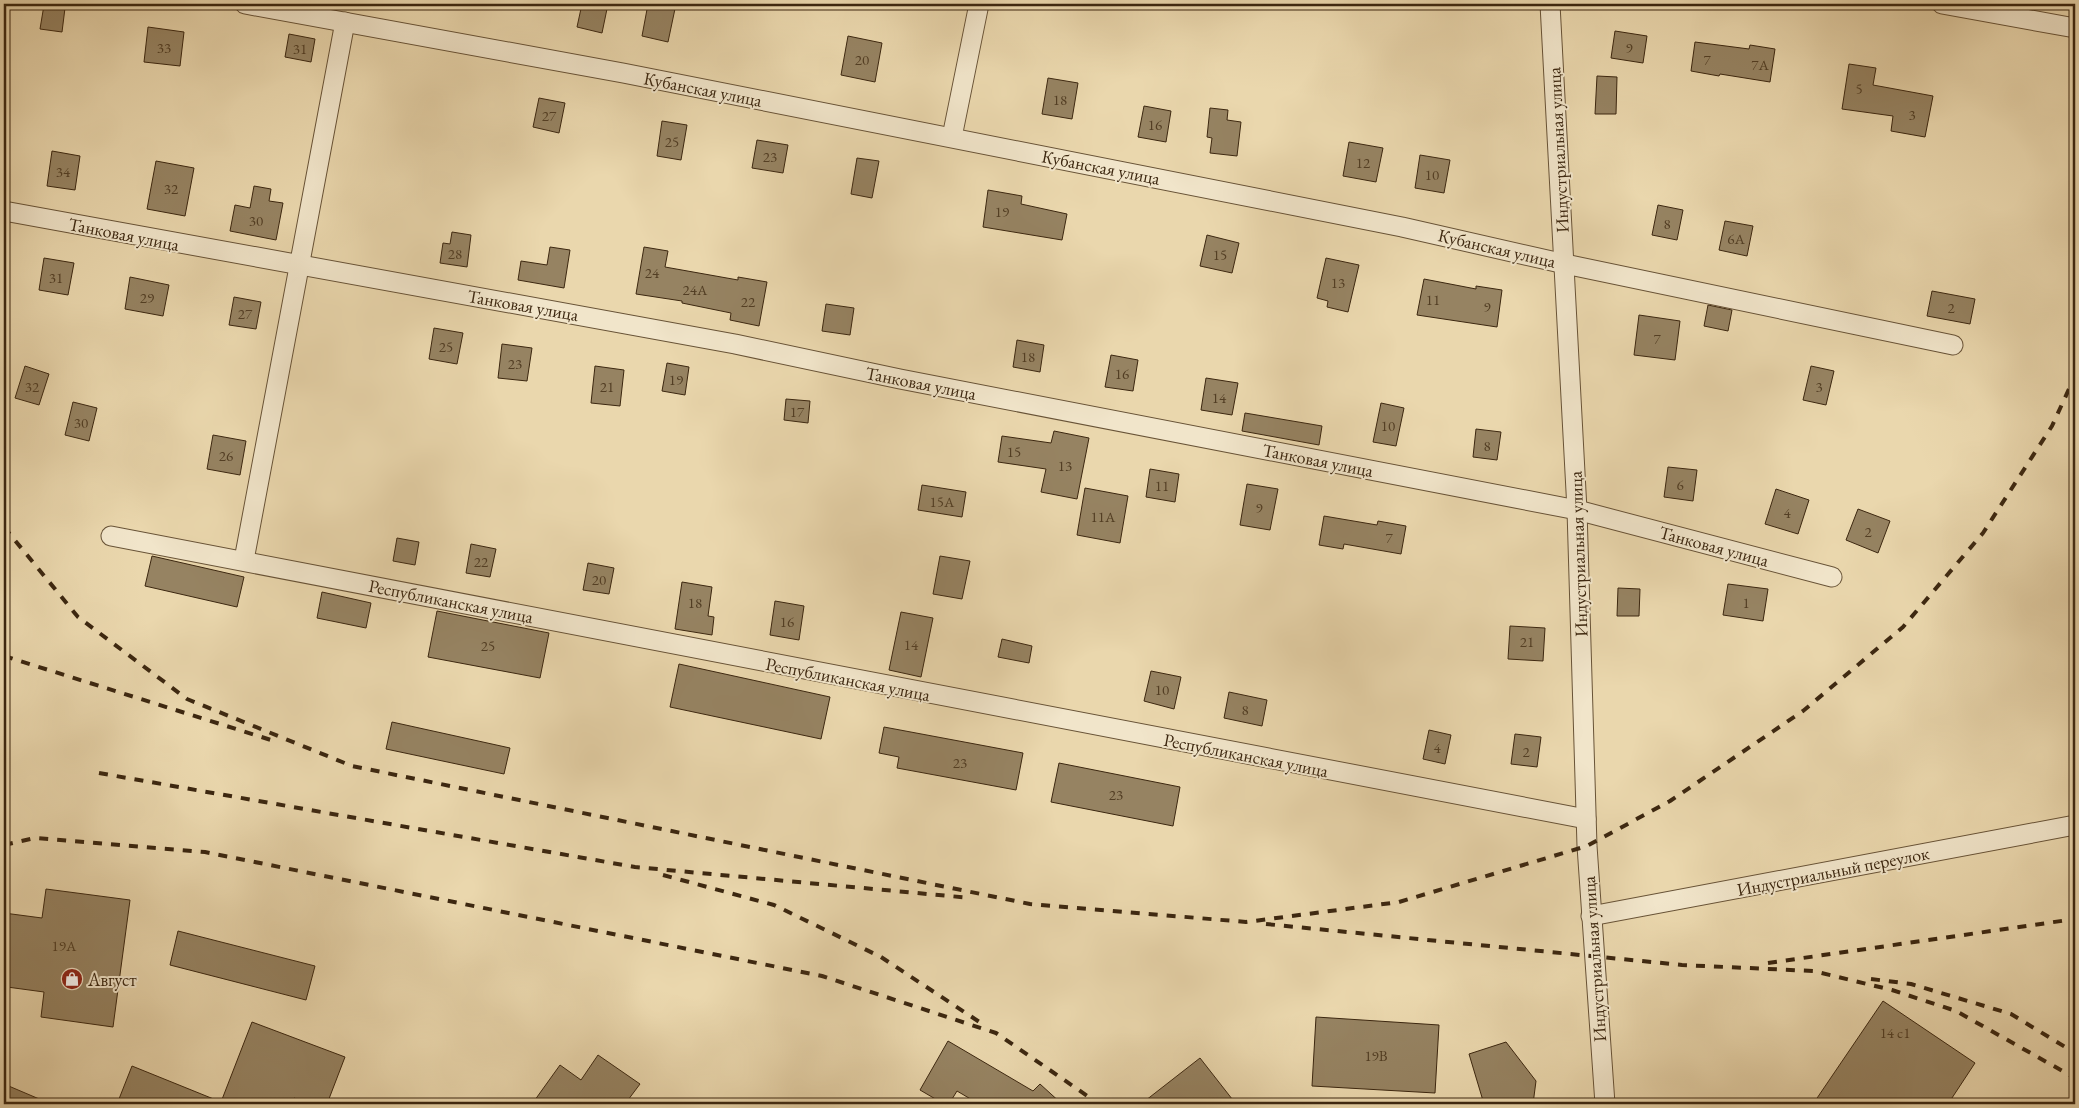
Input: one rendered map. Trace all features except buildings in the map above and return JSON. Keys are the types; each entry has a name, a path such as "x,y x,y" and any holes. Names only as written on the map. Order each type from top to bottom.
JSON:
{"street":[{"name":"Кубанская улица","path":"245,4 952,137 1402,227 1565,264 1953,345"},
{"path":"952,137 979,4"},
{"name":"Индустриальная улица","path":"1550,4 1577,510 1586,819 1605,1104"},
{"path":"1942,4 2075,28"},
{"path":"244,560 345,22"},
{"name":"Танковая улица","path":"4,211 300,267 725,342 900,379 1577,510 1832,577"},
{"name":"Республиканская улица","path":"111,536 1586,819"},
{"name":"Индустриальный переулок","path":"1592,916 2075,825"}],"railway":[{"path":"4,527 78,617 187,699 352,766 1030,904 1246,922 1399,902 1587,846 1670,801 1803,711 1903,627 1983,533 2052,426 2075,376"},
{"path":"4,656 271,740"},
{"path":"99,773 635,867 971,898"},
{"path":"4,845 35,838 205,852 822,976 996,1033 1099,1104"},
{"path":"663,875 774,905 881,957 984,1025"},
{"path":"1768,963 2075,919"},
{"path":"1266,924 1682,965 1813,971 1892,990 1956,1011 2075,1078"},
{"path":"1871,979 1911,984 2011,1014 2075,1053"}],"place":[{"name":"Август","path":"72,979"}]}
